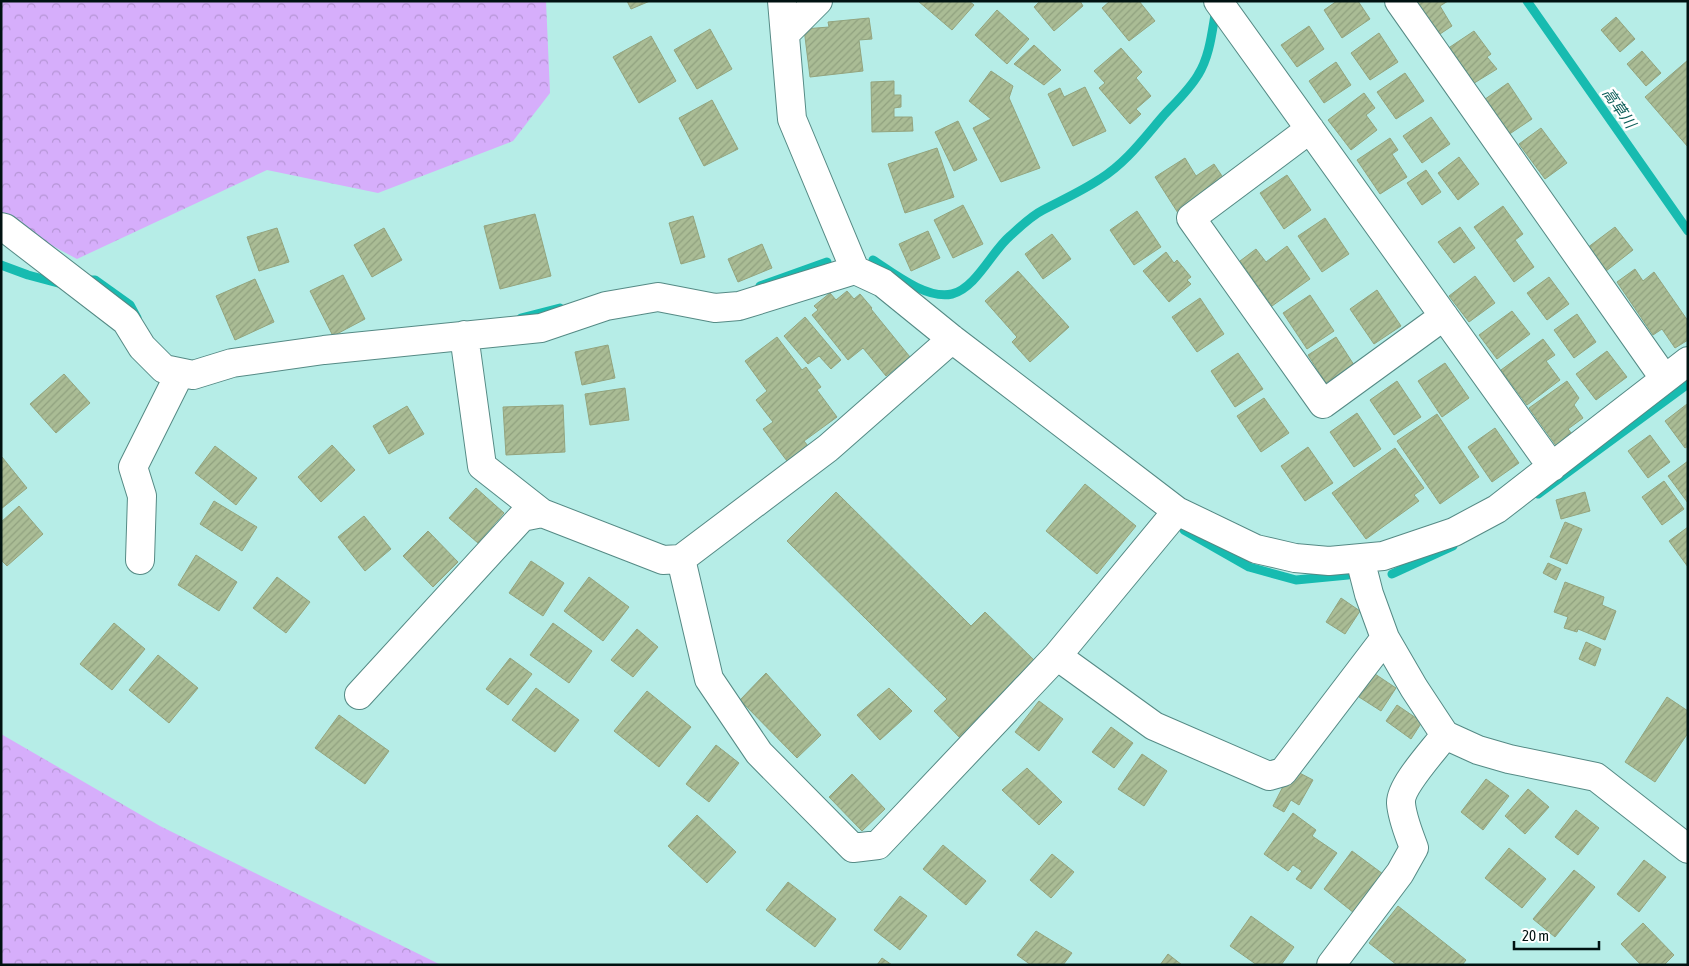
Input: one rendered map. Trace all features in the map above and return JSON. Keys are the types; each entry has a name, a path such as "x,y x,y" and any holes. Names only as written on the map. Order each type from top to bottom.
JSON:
{"street":[{"path":"782,1 792,119 855,270"},
{"path":"786,33 818,1"},
{"path":"1218,1 1552,467"},
{"path":"1399,1 1664,378"},
{"path":"1310,129 1191,218 1323,404 1444,316"},
{"path":"1,227 5,228 126,321 142,347 164,369 193,375 232,363 324,350 541,328 606,306 658,297 715,308 739,306 855,270 883,283 952,339 1176,511 1256,549 1295,558 1329,561 1383,556 1454,532 1497,509 1688,361"},
{"path":"464,335 482,466 542,513 663,560 681,559 828,448 952,339"},
{"path":"140,560 142,496 133,467 180,372"},
{"path":"681,559 709,679 759,753 853,848 878,846 1057,656 1176,511"},
{"path":"359,695 522,517 542,513"},
{"path":"1360,559 1369,594 1385,638 1414,688 1445,735 1478,750 1509,759 1596,777 1688,849"},
{"path":"1057,656 1154,726 1268,776 1283,772 1385,638"},
{"path":"1331,965 1400,873 1414,848 1406,827 1401,802 1405,787 1445,735"}],"green space":[{"path":"1,1 546,1 550,93 513,141 378,193 267,170 77,259 1,218"},
{"path":"1,734 160,826 441,965 1,965"}],"building":[{"path":"627,1 650,1 631,9"},
{"path":"918,1 969,1 974,5 952,30"},
{"path":"1040,1 1080,1 1083,6 1054,31 1034,7"},
{"path":"1110,1 1139,1 1155,21 1129,41 1102,8"},
{"path":"1337,1 1358,1 1370,19 1342,38 1324,10"},
{"path":"1415,1 1448,1 1440,6 1452,26 1437,36"},
{"path":"997,10 1029,39 1007,64 975,35"},
{"path":"1616,17 1635,39 1620,52 1601,30"},
{"path":"869,18 872,39 859,40 863,71 810,77 804,29 829,27 828,22"},
{"path":"1309,26 1324,49 1297,67 1281,45"},
{"path":"710,29 732,69 697,89 674,50"},
{"path":"1474,31 1491,54 1487,57 1497,69 1471,85 1447,49"},
{"path":"1379,33 1398,62 1370,80 1351,53"},
{"path":"651,36 676,81 639,103 613,57"},
{"path":"1034,45 1061,70 1044,85 1014,64"},
{"path":"1121,48 1142,72 1136,78 1151,96 1136,109 1141,114 1130,124 1099,88 1105,83 1094,71"},
{"path":"1642,51 1661,73 1646,86 1627,64"},
{"path":"1688,60 1688,147 1645,97"},
{"path":"1336,62 1351,85 1324,103 1309,81"},
{"path":"991,71 1013,86 1009,98 1040,168 1001,182 973,128 991,119 969,101"},
{"path":"1405,73 1424,101 1396,119 1377,92"},
{"path":"894,81 894,95 901,95 901,107 894,108 894,117 912,117 913,131 872,132 871,82"},
{"path":"1508,83 1532,119 1505,137 1481,102"},
{"path":"1085,87 1106,131 1073,146 1048,94 1060,88 1064,97"},
{"path":"1364,93 1375,108 1366,115 1377,130 1351,150 1328,120"},
{"path":"712,100 738,149 704,166 679,118"},
{"path":"1431,117 1450,144 1422,163 1403,136"},
{"path":"958,121 977,160 954,171 935,132"},
{"path":"1541,128 1567,163 1545,179 1519,144"},
{"path":"1390,138 1398,150 1392,154 1407,177 1380,194 1357,160"},
{"path":"937,148 954,197 905,213 888,164"},
{"path":"1459,157 1479,184 1458,200 1438,173"},
{"path":"1185,158 1196,176 1214,164 1226,182 1178,213 1155,177"},
{"path":"1426,170 1441,192 1422,205 1407,183"},
{"path":"1287,175 1311,210 1284,229 1260,193"},
{"path":"963,205 983,244 953,258 934,220"},
{"path":"1503,206 1523,234 1515,240 1534,267 1514,282 1474,227"},
{"path":"1137,211 1161,247 1134,265 1110,230"},
{"path":"535,214 551,276 500,289 484,226"},
{"path":"693,216 705,257 681,264 669,223"},
{"path":"1325,218 1349,254 1322,272 1298,236"},
{"path":"1460,227 1475,248 1454,263 1438,242"},
{"path":"1615,227 1633,250 1601,275 1583,251"},
{"path":"277,228 289,262 259,271 247,237"},
{"path":"384,228 402,260 372,277 354,245"},
{"path":"928,231 940,258 911,271 899,244"},
{"path":"1052,234 1071,259 1043,279 1025,254"},
{"path":"762,244 772,268 738,282 728,259"},
{"path":"1287,246 1310,279 1272,306 1240,261 1256,249 1266,262"},
{"path":"1166,252 1174,263 1177,260 1191,277 1187,280 1191,284 1169,302 1143,271"},
{"path":"1635,269 1643,281 1654,272 1688,321 1688,340 1675,348 1662,329 1653,335 1617,282"},
{"path":"1018,271 1069,327 1030,362 1012,342 1017,337 985,301"},
{"path":"343,275 365,319 333,336 310,291"},
{"path":"1475,276 1495,303 1469,322 1449,296"},
{"path":"1549,277 1569,304 1547,320 1527,293"},
{"path":"255,279 274,322 235,340 216,296"},
{"path":"1377,290 1401,326 1374,344 1350,309"},
{"path":"847,291 854,299 860,294 910,357 886,376 863,348 848,360 812,315 818,310 814,306 830,293 836,300"},
{"path":"1310,295 1334,331 1307,349 1283,313"},
{"path":"1200,298 1224,334 1197,352 1172,317"},
{"path":"1512,311 1530,334 1497,359 1479,335"},
{"path":"1577,314 1596,342 1574,358 1554,330"},
{"path":"805,317 841,360 831,369 819,356 808,364 784,336"},
{"path":"777,337 802,370 806,367 821,387 817,390 837,417 804,441 808,446 787,461 763,429 773,422 756,400 767,391 745,361"},
{"path":"1336,337 1354,365 1326,383 1308,355"},
{"path":"1543,339 1555,355 1546,361 1560,380 1527,405 1501,370"},
{"path":"608,345 615,378 582,385 575,352"},
{"path":"1607,351 1627,377 1596,400 1576,374"},
{"path":"1238,353 1263,389 1235,407 1211,371"},
{"path":"1445,363 1469,398 1442,417 1418,381"},
{"path":"64,374 90,403 56,433 30,404"},
{"path":"1397,381 1421,417 1394,435 1370,400"},
{"path":"1567,381 1579,398 1574,405 1583,418 1568,429 1576,439 1560,451 1529,408"},
{"path":"625,388 629,420 590,425 585,394"},
{"path":"1264,398 1289,433 1261,452 1237,416"},
{"path":"1687,404 1688,446 1685,448 1665,421"},
{"path":"563,405 565,452 506,455 503,407"},
{"path":"407,406 424,434 389,454 373,426"},
{"path":"1357,413 1381,449 1354,467 1330,432"},
{"path":"1437,414 1479,477 1440,504 1397,441"},
{"path":"1495,428 1519,463 1492,482 1468,447"},
{"path":"1650,435 1670,462 1648,478 1628,451"},
{"path":"332,445 355,470 321,502 298,477"},
{"path":"215,446 257,478 236,505 195,473"},
{"path":"1308,447 1333,483 1305,501 1281,466"},
{"path":"1395,448 1424,488 1414,495 1419,501 1366,539 1332,493"},
{"path":"1,458 27,488 1,509"},
{"path":"1688,461 1688,503 1668,476"},
{"path":"1664,481 1684,509 1662,525 1642,497"},
{"path":"1085,484 1136,526 1097,574 1046,531"},
{"path":"476,488 504,513 478,543 449,518"},
{"path":"836,492 971,626 985,612 1038,664 962,740 934,711 947,699 787,541"},
{"path":"1585,492 1590,511 1561,519 1556,500"},
{"path":"214,501 257,527 242,551 200,524"},
{"path":"19,506 43,534 7,566 1,560 1,522"},
{"path":"364,516 391,549 365,571 338,537"},
{"path":"1565,522 1582,529 1567,564 1550,557"},
{"path":"1688,527 1688,567 1669,541"},
{"path":"428,531 458,562 433,587 403,556"},
{"path":"196,555 237,582 219,611 178,585"},
{"path":"531,561 564,583 543,616 509,593"},
{"path":"1548,563 1561,569 1556,580 1543,573"},
{"path":"277,577 310,602 286,633 253,608"},
{"path":"589,577 629,607 603,641 564,611"},
{"path":"1565,582 1604,597 1602,605 1616,611 1605,640 1578,629 1577,632 1564,628 1568,617 1554,612"},
{"path":"1341,598 1360,611 1345,634 1326,622"},
{"path":"114,623 145,649 112,690 80,664"},
{"path":"553,623 592,651 569,683 530,655"},
{"path":"637,629 658,647 633,677 611,660"},
{"path":"1586,642 1601,649 1595,666 1579,659"},
{"path":"158,655 198,688 169,723 129,690"},
{"path":"510,658 532,674 508,705 486,689"},
{"path":"766,673 821,735 797,758 740,700"},
{"path":"1375,674 1396,688 1381,711 1359,697"},
{"path":"536,688 579,720 555,752 512,720"},
{"path":"889,688 912,711 880,740 857,715"},
{"path":"647,691 691,727 659,767 614,731"},
{"path":"1667,697 1688,711 1688,733 1655,782 1625,762"},
{"path":"1039,701 1063,719 1039,751 1015,732"},
{"path":"1397,705 1422,722 1411,739 1386,721"},
{"path":"339,715 389,751 365,784 315,748"},
{"path":"1111,727 1133,743 1114,768 1092,752"},
{"path":"716,745 739,763 709,802 686,784"},
{"path":"1142,754 1167,771 1144,806 1118,789"},
{"path":"1027,768 1062,802 1039,825 1002,790"},
{"path":"1292,769 1313,780 1299,805 1291,800 1284,812 1273,806"},
{"path":"852,774 885,809 862,831 829,797"},
{"path":"1486,779 1509,796 1483,830 1461,812"},
{"path":"1528,789 1549,807 1525,834 1505,816"},
{"path":"1576,810 1599,828 1578,855 1555,837"},
{"path":"1293,813 1316,830 1312,836 1337,853 1311,889 1296,879 1302,871 1293,865 1288,871 1264,854"},
{"path":"697,815 736,852 707,883 668,846"},
{"path":"943,845 986,881 966,905 923,869"},
{"path":"1509,848 1546,879 1522,908 1485,878"},
{"path":"1352,851 1383,874 1354,913 1324,889"},
{"path":"1052,854 1074,872 1051,898 1030,880"},
{"path":"1644,860 1666,877 1639,912 1617,894"},
{"path":"1574,870 1595,887 1555,937 1533,919"},
{"path":"788,882 836,919 815,947 766,910"},
{"path":"900,896 927,916 900,950 874,930"},
{"path":"1398,906 1466,960 1462,965 1397,965 1369,943"},
{"path":"1251,916 1294,947 1281,965 1257,965 1230,946"},
{"path":"1643,923 1674,955 1664,965 1641,965 1621,944"},
{"path":"1036,931 1072,953 1063,965 1031,965 1017,955"},
{"path":"1168,954 1182,965 1160,965"},
{"path":"882,958 892,965 877,965"}],"waterway":[{"name":"高草川","path":"1527,1 1688,231"},
{"path":"873,260 900,278 932,293 952,294 969,285 1003,243 1030,218 1100,179 1134,150 1198,75 1208,52 1216,9"},
{"path":"760,286 827,262"},
{"path":"1,265 28,275 63,283"},
{"path":"89,280 95,280 130,305 137,318"},
{"path":"521,318 560,308"},
{"path":"1538,494 1688,384"},
{"path":"1184,530 1249,567 1296,580 1348,575"},
{"path":"1392,574 1453,546"}]}
